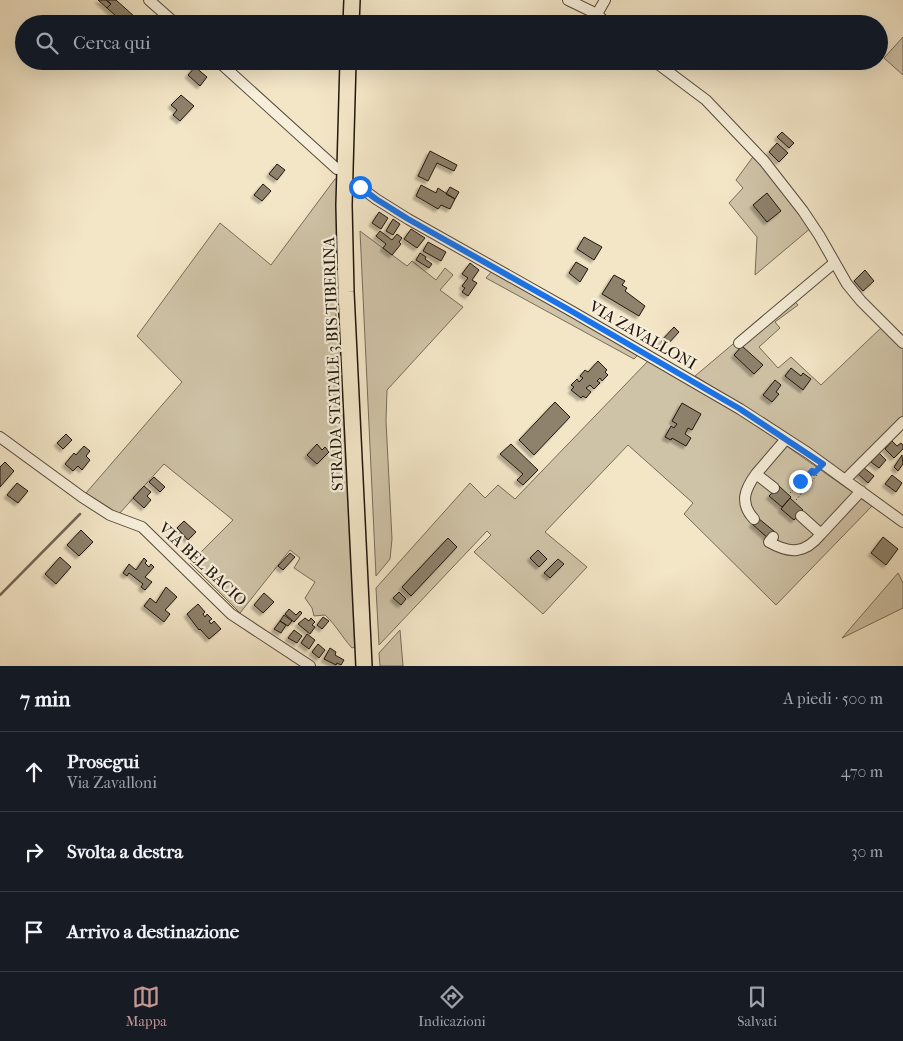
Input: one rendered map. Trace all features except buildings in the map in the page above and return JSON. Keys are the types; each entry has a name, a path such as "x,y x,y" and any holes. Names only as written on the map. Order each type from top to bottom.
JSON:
{"highway":[{"path":"351,15 352,0"},
{"path":"360,15 361,0"},
{"name":"STRADA STATALE 3 BIS TIBERINA","path":"348,70 345,215 350,376 363,559 373,666"},
{"name":"STRADA STATALE 3 BIS TIBERINA","path":"357,70 354,152 355,292 363,559 364,666"}],"street":[{"path":"149,0 166,15"},
{"path":"568,0 597,14 605,0"},
{"path":"228,70 337,169"},
{"path":"666,70 706,100 764,162 803,211 847,284 861,301 903,343"},
{"name":"VIA ZAVALLONI","path":"360,187 408,219 740,409 823,464 903,522"},
{"path":"738,343 834,263"},
{"path":"845,480 903,422"},
{"name":"VIA BEL BACIO","path":"0,437 82,497 110,515 142,528 231,614 310,666"},
{"path":"754,518 746,508 747,487 786,439"},
{"path":"756,474 774,488"},
{"path":"773,537 769,542 780,548 793,551 805,549 861,492"},
{"path":"801,516 821,534"}],"path":[{"path":"790,493 812,471 814,473 823,464"},
{"path":"796,500 817,475 814,473"}],"shaded area":[{"path":"903,37 903,75 888,62 888,54"},
{"path":"755,154 812,227 755,275 757,237 729,203 743,188 736,180"},
{"path":"335,179 340,179 340,257 335,269 336,316 344,341 358,646 352,648 325,615 314,616 312,608 305,598 315,582 294,568 300,558 290,550 240,613 190,563 233,520 164,464 119,514 86,493 182,382 137,336 220,223 271,265"},
{"path":"360,231 407,266 412,261 436,280 445,268 453,275 440,290 463,307 387,390 386,421 392,539 390,559 376,576"},
{"path":"492,271 639,354 634,359 486,278"},
{"path":"790,296 798,305 775,322 780,328 759,347 778,368 791,357 821,385 883,326 903,347 903,417 846,476 777,427 695,376"},
{"path":"649,360 761,428 872,506 776,605 684,514 693,503 628,445 545,532 587,567 543,614 474,552 491,535 487,531 379,645 376,588 470,483 485,498 498,485 515,499"},
{"path":"898,573 903,583 903,608 842,638"},
{"path":"400,630 403,666 380,666 379,653"}],"waterway":[{"path":"0,595 80,514"}],"route":[{"path":"360,187 408,219 740,409 823,464 814,473 812,471 802,482 800,481"}]}
